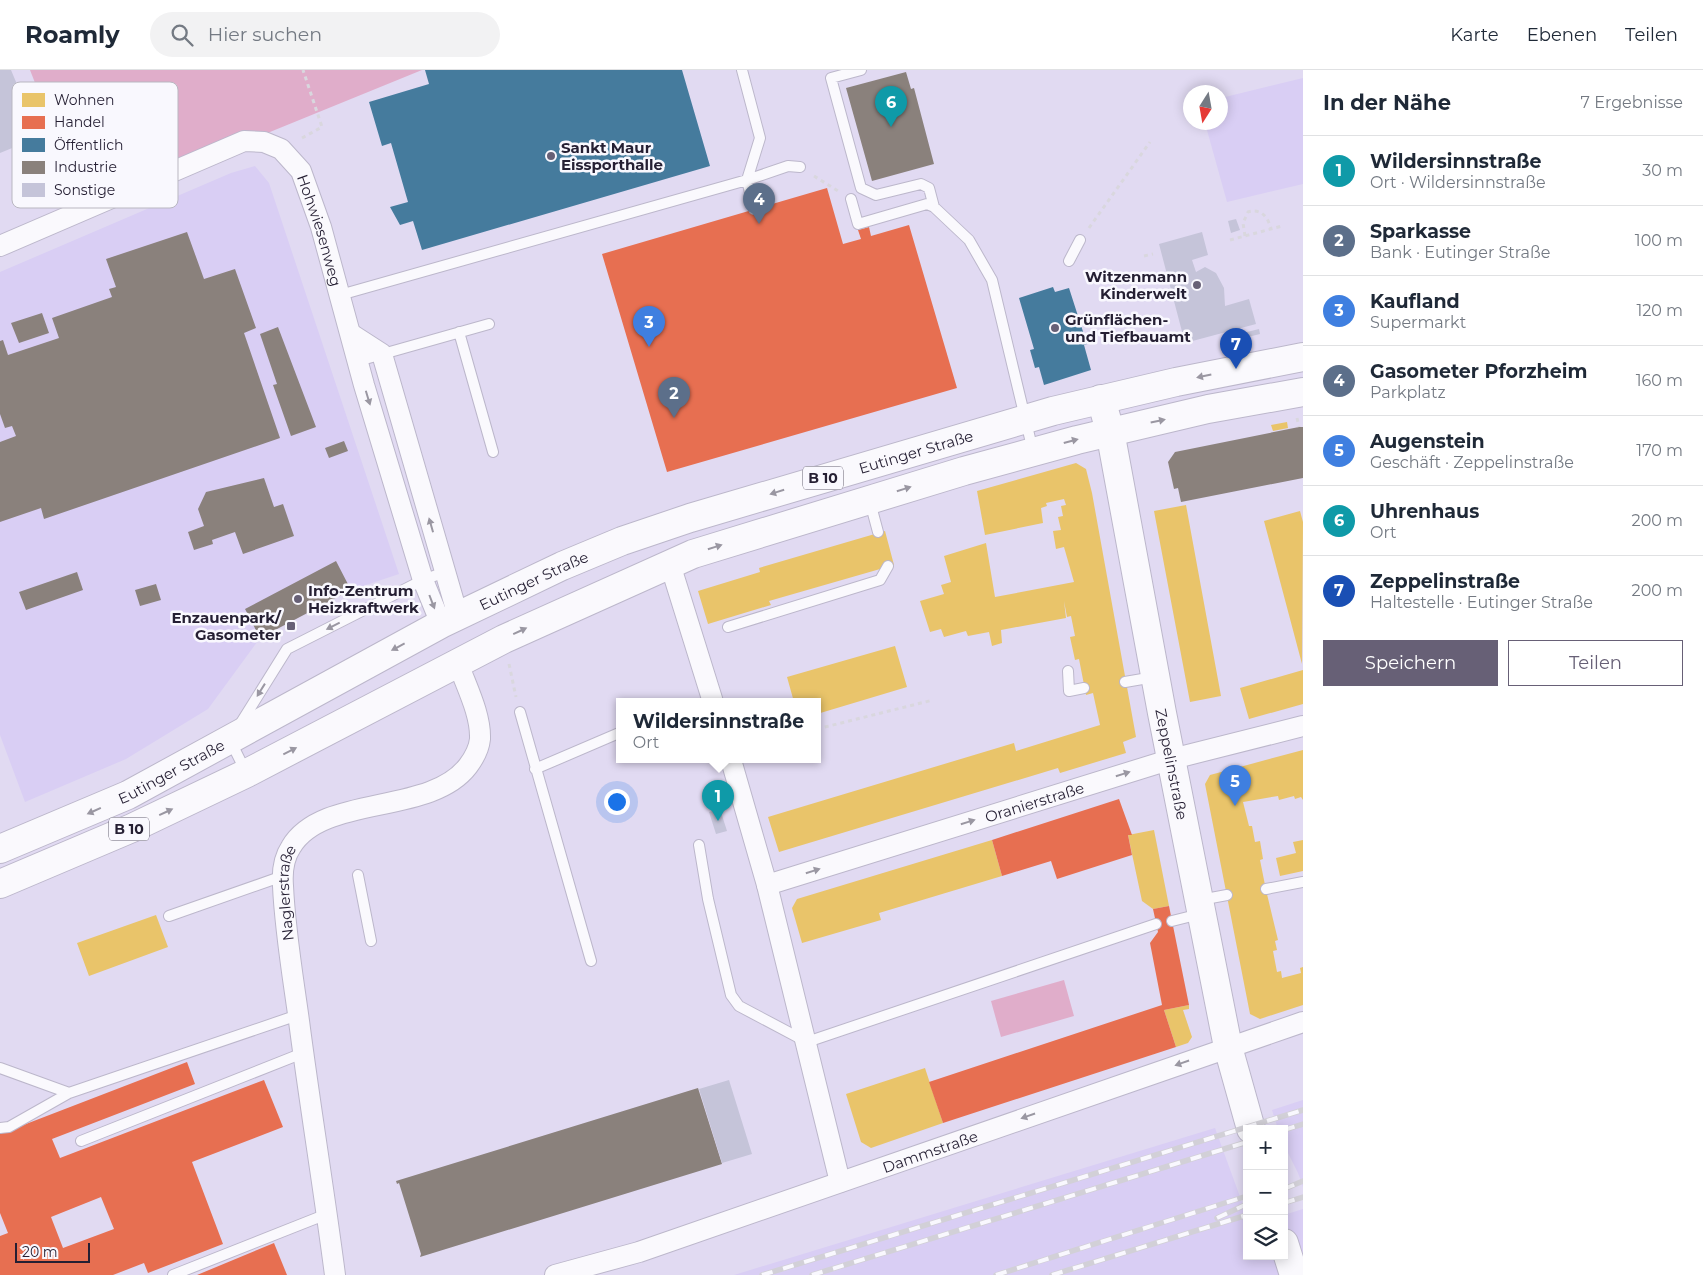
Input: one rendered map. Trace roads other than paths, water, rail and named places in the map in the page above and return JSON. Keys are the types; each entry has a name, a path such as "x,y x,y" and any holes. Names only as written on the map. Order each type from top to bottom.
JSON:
{"main road":[{"name":"Eutinger Straße","path":"0,849 128,795 449,620 562,566 622,541 690,518 1025,419 1101,399 1303,357"},
{"name":"Zeppelinstraße","path":"1101,399 1110,431 1155,676 1228,1047 1250,1125"},
{"name":"B 10","path":"4,882 84,849 247,774 504,639 670,564 869,500 1033,451 1110,431 1208,410 1300,405"},
{"path":"449,620 467,658"},
{"path":"1288,1256 1294,1275"}],"street":[{"name":"Hohwiesenweg","path":"178,169 244,141 264,142 281,149 301,171 321,227 350,334 424,580 449,620"},
{"name":"Hohwiesenweg","path":"0,246 88,208"},
{"path":"350,334 382,354 445,572 449,620"},
{"path":"670,564 699,636 708,698"},
{"name":"Naglerstraße","path":"334,1275 287,932 283,865 291,846 313,825 343,814 437,789 460,776 476,755 480,740 467,658"},
{"name":"Oranierstraße","path":"766,885 1172,759 1303,726"},
{"path":"732,763 807,1042 840,1182"},
{"name":"Dammstraße","path":"555,1275 639,1252 1303,1022"}],"lane":[{"path":"742,70 760,138 747,180 754,209"},
{"path":"861,70 831,78 861,188 876,195 920,184 929,188 934,207"},
{"name":"Hohwiesenweg","path":"340,294 747,180 788,166 800,168"},
{"path":"851,199 858,224 927,204 934,207 969,240 992,280 1033,451"},
{"path":"1069,261 1080,240"},
{"path":"358,361 489,324"},
{"path":"459,332 493,452"},
{"path":"869,500 878,532"},
{"path":"728,627 880,580 888,566"},
{"path":"247,774 230,740 287,649 424,580 445,572"},
{"path":"1068,670 1069,691 1084,688"},
{"path":"1125,682 1155,676"},
{"path":"520,712 591,961"},
{"path":"535,769 616,734"},
{"path":"699,844 708,899 731,995 739,1006 807,1042 1156,924"},
{"path":"63,870 84,849"},
{"path":"358,875 371,941"},
{"path":"169,916 283,876"},
{"path":"1266,889 1303,882"},
{"path":"1172,921 1227,895"},
{"path":"0,1128 9,1126 69,1093 298,1015"},
{"path":"81,1141 303,1053"},
{"path":"0,1068 69,1093"},
{"path":"173,1275 327,1214"}],"railway":[{"path":"762,1275 1303,1110"},
{"path":"1288,1129 1303,1124"},
{"path":"812,1275 1243,1143"},
{"path":"1288,1187 1303,1181"},
{"path":"996,1275 1243,1197"},
{"path":"1288,1202 1303,1197"},
{"path":"1217,1218 1243,1206"},
{"path":"1052,1275 1243,1216"}],"place":[{"name":"Uhrenhaus","path":"891,127"},
{"name":"Sankt Maur Eissporthalle","path":"551,156"},
{"name":"Gasometer Pforzheim","path":"759,224"},
{"name":"Witzenmann Kinderwelt","path":"1197,285"},
{"name":"Grünflächen- und Tiefbauamt","path":"1055,328"},
{"name":"Kaufland","path":"649,347"},
{"name":"Zeppelinstraße","path":"1236,369"},
{"name":"Sparkasse","path":"674,418"},
{"name":"Info-Zentrum Heizkraftwerk","path":"298,599"},
{"name":"Enzauenpark/ Gasometer","path":"291,626"},
{"name":"Augenstein","path":"1235,806"},
{"name":"Wildersinnstraße","path":"718,821"}]}
